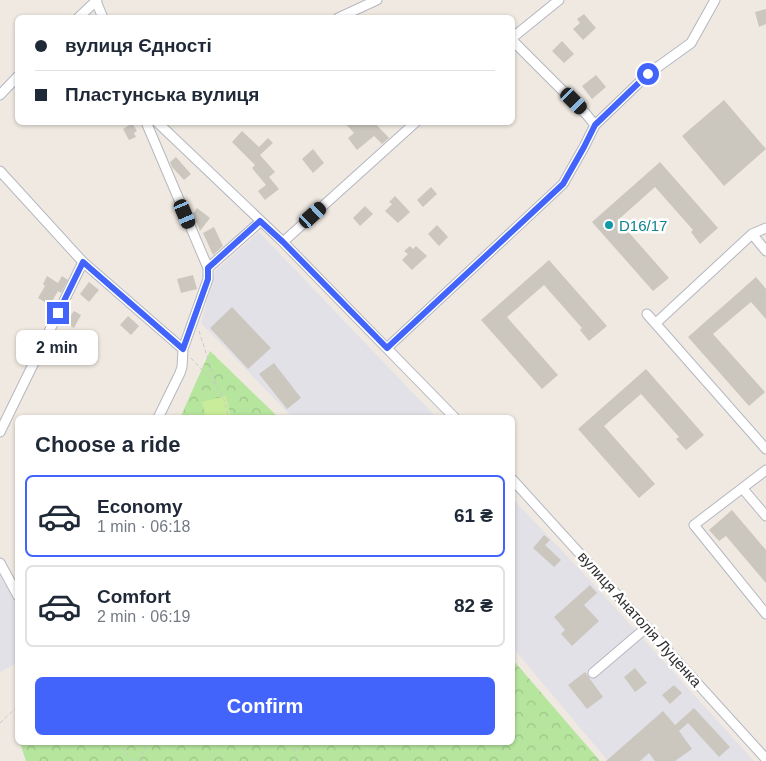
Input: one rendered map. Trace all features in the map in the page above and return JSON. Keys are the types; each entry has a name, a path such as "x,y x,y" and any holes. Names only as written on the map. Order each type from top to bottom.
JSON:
{"street":[{"path":"344,15 377,0"},
{"path":"515,37 559,0"},
{"path":"387,348 563,184 595,125 648,74 691,43 715,0"},
{"path":"81,15 97,1 102,15"},
{"path":"515,42 595,125"},
{"path":"0,95 15,79"},
{"path":"147,125 208,268 208,279 183,349 180,374 160,415"},
{"path":"160,125 283,242 452,415"},
{"path":"283,242 413,125"},
{"path":"0,171 83,262 183,349"},
{"path":"208,268 260,221"},
{"path":"656,323 752,234 766,228"},
{"path":"752,234 766,251"},
{"path":"0,432 83,262"},
{"path":"647,314 766,449"},
{"path":"765,611 694,525 766,470"},
{"name":"вулиця Анатолія Луценка","path":"515,482 766,759"},
{"path":"743,489 766,516"},
{"path":"0,563 15,590"},
{"path":"593,673 647,627"}],"path":[{"path":"195,318 228,415"},
{"path":"183,349 217,386"},
{"path":"0,723 15,709"},
{"path":"121,745 132,761"},
{"path":"139,761 146,745"},
{"path":"293,745 297,761"}],"shaded area":[{"path":"259,232 434,415 290,415 201,323 215,271"},
{"path":"515,501 587,577 754,761 608,761 515,650"},
{"path":"0,576 15,602 15,664 0,672"}],"green space":[{"path":"210,351 276,415 181,415"},
{"path":"226,396 231,415 205,415 202,402"},
{"path":"515,662 600,761 26,761 21,745 515,745"}],"building":[{"path":"766,9 766,24 759,27 755,12"},
{"path":"584,14 596,28 583,40 573,29 580,23 577,19"},
{"path":"562,41 574,54 564,63 552,51"},
{"path":"596,75 606,87 592,99 582,86"},
{"path":"724,100 766,149 724,186 682,136"},
{"path":"129,125 133,125 137,131 134,133 136,137 129,140 123,129"},
{"path":"347,125 377,125 389,138 382,144 374,136 357,150 348,138 354,133"},
{"path":"242,131 259,147 268,138 273,143 260,155 275,172 269,177 279,189 265,200 258,191 266,185 252,168 255,165 232,142"},
{"path":"313,149 324,163 313,173 302,159"},
{"path":"176,157 191,174 184,180 170,162"},
{"name":"D16/17","path":"660,162 718,228 700,244 691,232 693,230 655,187 618,220 669,278 653,291 592,222"},
{"path":"431,187 437,194 423,207 417,200"},
{"path":"395,196 410,212 398,223 385,211 392,204 389,202"},
{"path":"365,206 373,214 360,226 353,218"},
{"path":"197,208 210,218 200,231 193,214"},
{"path":"437,225 448,237 439,246 428,234"},
{"path":"214,227 223,246 213,255 203,233"},
{"path":"410,246 413,249 416,246 427,256 412,270 402,260 408,254 404,251"},
{"path":"549,260 607,326 589,341 580,330 582,328 544,285 507,317 558,375 542,389 481,320"},
{"path":"193,275 197,289 181,293 177,279"},
{"path":"47,276 58,283 62,276 68,280 61,293 58,291 50,305 38,298 45,286 43,284"},
{"path":"756,277 766,289 766,319 751,302 713,334 765,392 749,406 688,337"},
{"path":"89,282 99,290 89,302 80,294"},
{"path":"232,307 271,348 248,369 210,328"},
{"path":"74,311 81,315 74,328 62,321 66,313 71,315"},
{"path":"128,316 139,326 131,335 120,325"},
{"path":"274,363 301,398 287,409 259,374"},
{"path":"646,369 704,435 686,450 676,439 679,437 641,394 604,426 655,484 639,498 578,429"},
{"path":"732,510 766,550 766,583 726,536 719,541 709,530"},
{"path":"544,535 550,540 545,545 561,560 554,567 533,548"},
{"path":"590,585 597,593 584,605 599,621 572,646 561,634 565,630 554,617"},
{"path":"635,668 647,683 635,692 624,677"},
{"path":"585,672 603,697 587,709 568,685"},
{"path":"674,685 682,693 670,704 662,695"},
{"path":"694,708 730,747 719,757 688,723 679,731 692,749 675,761 655,761 649,753 640,761 606,761 663,711 675,725"}],"place":[{"name":"D16/17","path":"609,225"}],"route":[{"path":"58,313 83,262 183,349 208,279 208,268 260,221 387,348 563,184 595,125 648,74"}]}
